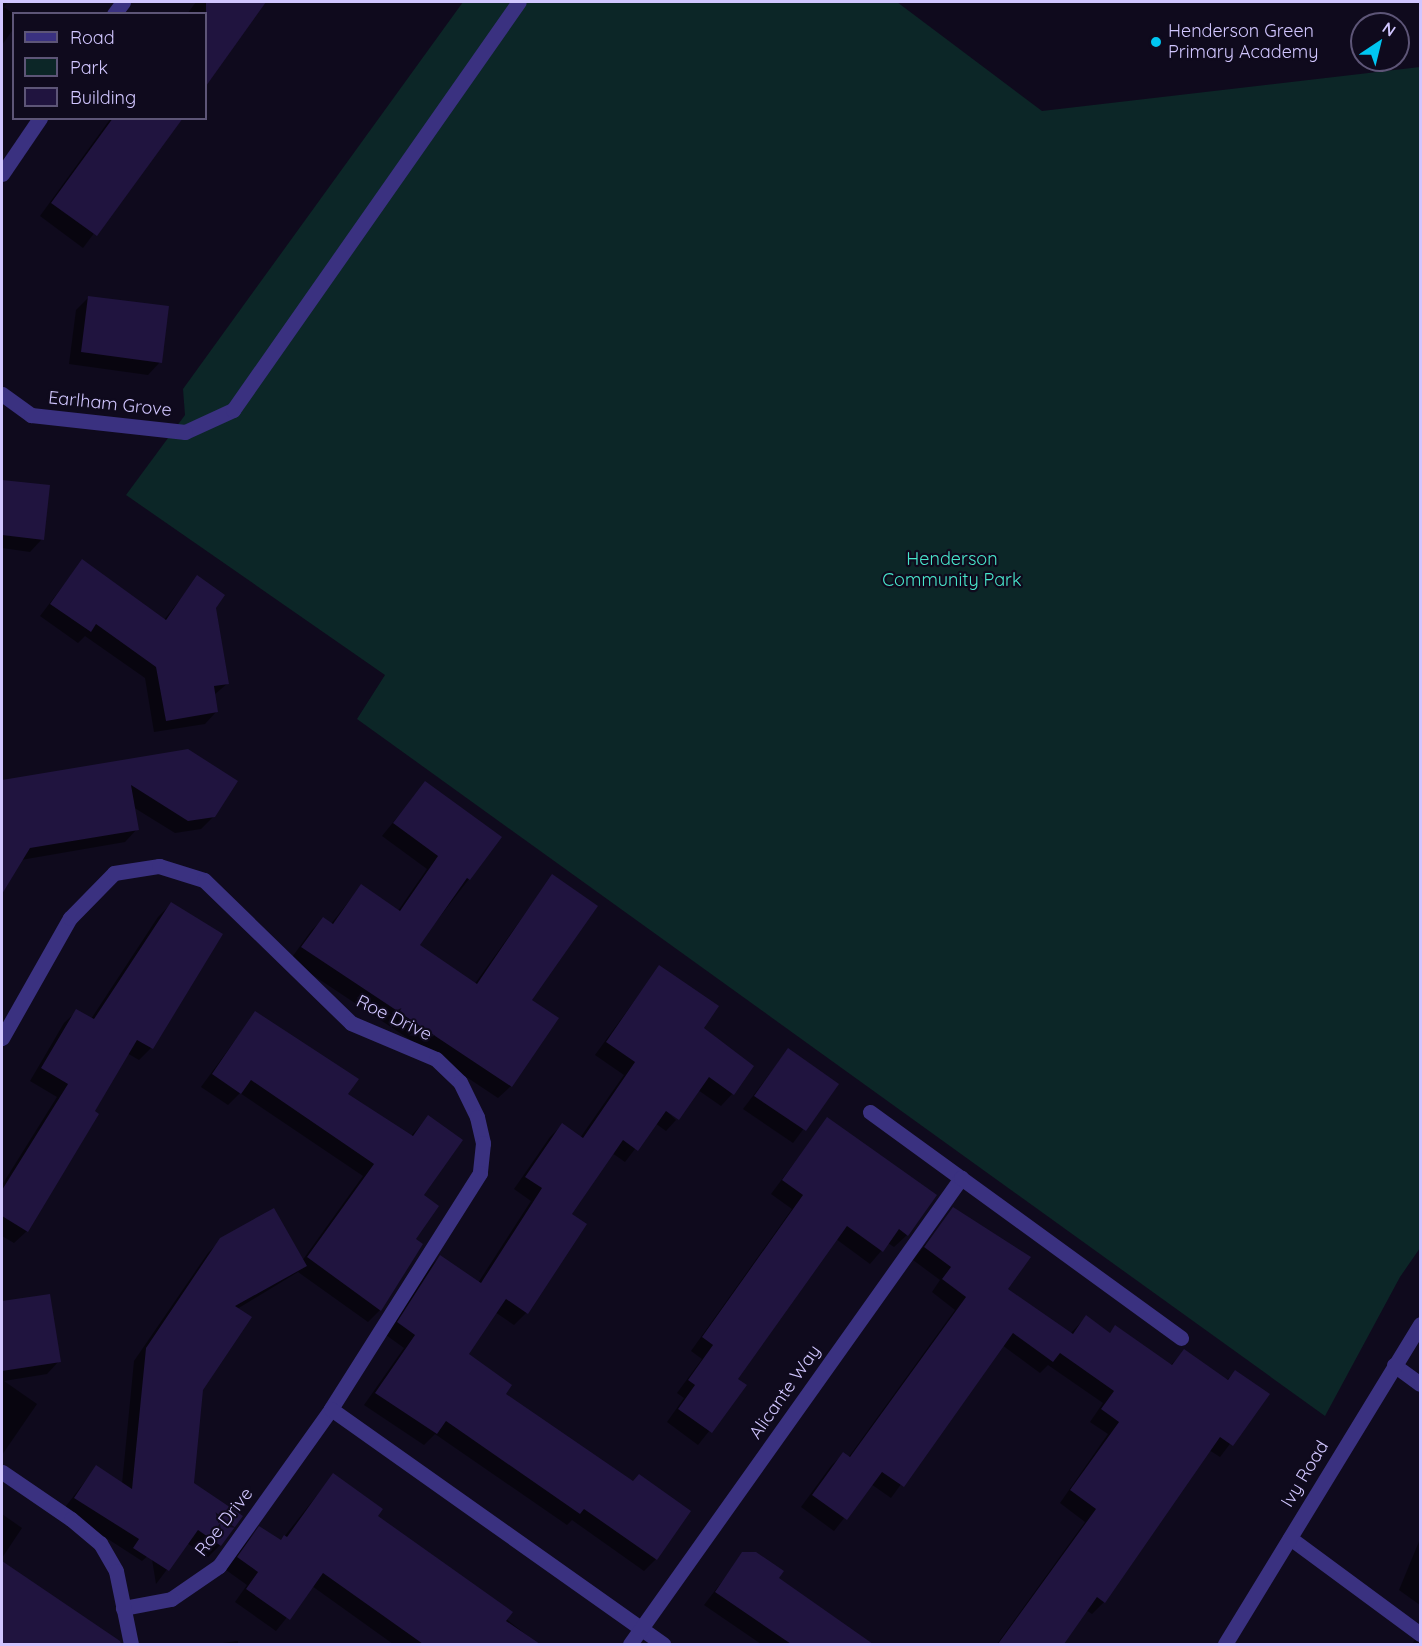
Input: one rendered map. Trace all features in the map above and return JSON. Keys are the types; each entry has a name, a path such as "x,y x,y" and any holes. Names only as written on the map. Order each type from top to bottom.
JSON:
{"street":[{"name":"Earlham Grove","path":"2,394 31,415 185,432 233,410 519,2"},
{"path":"2,174 39,120"},
{"name":"Roe Drive","path":"2,1038 70,918 114,873 159,866 204,880 351,1023 436,1059 460,1082 477,1117 481,1134 480,1173 331,1409 219,1566 171,1599 123,1608"},
{"path":"870,1112 1181,1338"},
{"name":"Alicante Way","path":"630,1644 961,1178"},
{"name":"Ivy Road","path":"1225,1644 1420,1324"},
{"path":"1394,1365 1420,1384"},
{"path":"331,1409 663,1644"},
{"path":"2,1472 100,1544 116,1571 131,1644"},
{"path":"1290,1538 1420,1634"}],"green space":[{"name":"Henderson Community Park","path":"463,2 897,2 1042,111 1377,72 1410,72 1410,68 1420,67 1420,1248 1400,1277 1325,1416 357,719 385,675 126,495 185,415 183,389"}],"building":[{"path":"206,2 266,2 207,85 207,12"},
{"path":"112,120 182,120 97,236 51,203"},
{"path":"88,296 169,306 162,363 81,352"},
{"path":"2,480 50,485 44,540 2,535"},
{"path":"82,559 166,620 197,575 225,595 216,608 229,684 214,686 218,712 166,721 156,667 96,624 91,632 50,604"},
{"path":"188,749 238,781 215,817 188,821 131,785 139,830 30,848 2,894 2,780"},
{"path":"425,781 502,837 470,880 467,878 420,945 477,984 552,874 598,906 532,1000 559,1018 512,1087 301,947 323,917 333,924 361,884 400,911 438,856 393,823"},
{"path":"171,902 223,934 153,1049 137,1040 95,1111 99,1114 28,1232 2,1216 2,1190 68,1084 41,1068 76,1009 94,1019"},
{"path":"659,965 719,1006 704,1028 754,1066 734,1095 709,1077 679,1120 666,1111 638,1151 623,1140 572,1214 587,1224 528,1314 506,1299 469,1354 512,1385 506,1394 633,1481 639,1474 691,1511 657,1560 584,1509 580,1514 446,1421 437,1434 375,1393 415,1335 397,1322 440,1255 481,1283 542,1188 525,1177 562,1123 583,1138 635,1062 606,1042"},
{"path":"255,1011 359,1079 348,1094 413,1136 428,1115 463,1140 424,1195 439,1206 416,1239 423,1244 381,1311 307,1257 374,1164 251,1080 241,1094 212,1074"},
{"path":"788,1048 839,1084 806,1131 754,1096"},
{"path":"827,1117 937,1195 908,1236 899,1229 883,1252 847,1226 738,1379 747,1385 712,1433 678,1409 695,1385 688,1380 713,1345 702,1337 803,1195 782,1180"},
{"path":"953,1207 1031,1257 1008,1289 1073,1334 1086,1315 1110,1333 1115,1325 1172,1365 1184,1349 1228,1380 1235,1370 1270,1394 1233,1446 1220,1437 1105,1603 1097,1597 1064,1644 998,1644 1096,1509 1070,1490 1119,1422 1101,1409 1114,1391 1060,1353 1053,1362 1013,1333 904,1487 882,1472 847,1520 812,1495 843,1452 850,1457 966,1297 942,1279 951,1267 924,1247"},
{"path":"274,1208 307,1266 235,1306 252,1317 203,1390 194,1483 243,1516 221,1546 198,1530 169,1571 133,1548 139,1539 74,1498 96,1465 132,1489 146,1348 220,1238"},
{"path":"50,1294 61,1362 2,1371 2,1301"},
{"path":"333,1473 383,1509 378,1516 513,1612 506,1621 540,1644 423,1644 323,1573 290,1620 246,1589 258,1572 237,1557 259,1526 281,1540 284,1535 287,1537"},
{"path":"742,1552 756,1552 784,1571 779,1578 873,1644 791,1644 715,1592"},
{"path":"2,1561 120,1641 121,1644 2,1644"}],"place":[{"name":"Henderson Green Primary Academy","path":"1156,42"}]}
